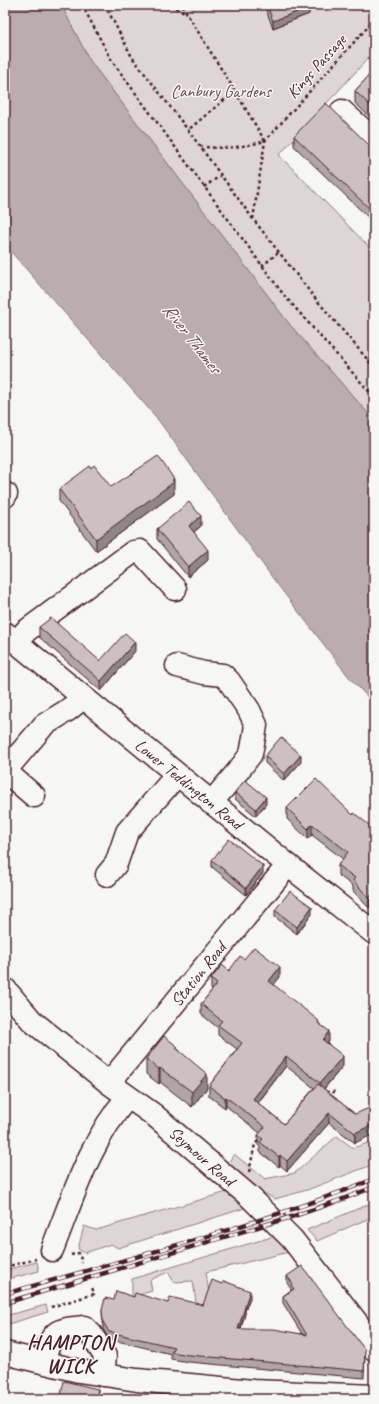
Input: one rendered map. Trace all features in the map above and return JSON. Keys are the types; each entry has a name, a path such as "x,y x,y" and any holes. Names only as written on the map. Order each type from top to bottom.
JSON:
{"street":[{"path":"342,111 374,140"},
{"path":"11,637 26,631 133,552 140,551 175,589"},
{"name":"Lower Teddington Road","path":"11,637 211,803 374,934"},
{"path":"177,666 204,673 223,675 230,681 249,710 256,725 251,754 211,803"},
{"path":"34,796 5,771 44,725 68,710 83,698"},
{"path":"107,875 116,864 127,832 177,775"},
{"name":"Station Road","path":"109,1083 288,865"},
{"name":"Seymour Road","path":"5,989 32,1021 109,1083 154,1115 250,1197 292,1239 358,1324 374,1349"},
{"path":"52,1250 98,1138 115,1112 128,1096"},
{"path":"43,1362 50,1342 56,1332 63,1329 84,1327 91,1334 105,1356 103,1375"},
{"path":"5,1353 103,1375 209,1393 374,1396"}],"path":[{"path":"90,5 83,6 112,61 283,294 374,397"},
{"path":"105,5 132,58 188,130 220,176 314,297 374,367"},
{"path":"170,5 187,14"},
{"path":"183,5 187,14 265,141 253,219"},
{"name":"Kings Passage","path":"265,141 374,20"},
{"path":"188,130 235,91"},
{"path":"199,146 213,148 253,144 265,141"},
{"path":"204,187 220,176"},
{"path":"262,266 279,252"},
{"path":"323,1092 336,1092"},
{"path":"250,1171 255,1144 261,1138"},
{"path":"5,1267 40,1258 52,1250"},
{"path":"79,1252 82,1263"},
{"path":"51,1307 94,1294 92,1287"}],"green space":[{"name":"Canbury Gardens","path":"61,5 374,5 374,52 279,155 374,252 374,420 290,325 90,61"},
{"path":"337,1136 353,1148 374,1141 374,1164 307,1190 275,1199 256,1189 227,1165 234,1154 265,1179 295,1173"},
{"path":"227,1192 245,1208 118,1248 111,1244 85,1253 78,1249 84,1226 96,1230"},
{"path":"374,1202 374,1216 317,1241 307,1230"},
{"path":"278,1235 293,1251 206,1272 212,1315 198,1317 193,1281 174,1282 168,1272 150,1280 152,1291 132,1297 132,1279"},
{"path":"37,1262 39,1271 5,1280 5,1270"},
{"path":"46,1305 48,1312 5,1325 5,1316"}],"water":[{"name":"River Thames","path":"5,5 61,5 90,61 290,325 374,420 374,704 349,677 277,584 156,417 5,245"}],"building":[{"path":"267,5 308,5 309,7 273,21"},
{"path":"374,70 374,109 355,91"},
{"path":"326,103 374,150 374,213 294,136"},
{"path":"158,456 174,479 172,480 174,482 96,539 59,489 90,466 91,468 94,465 111,487"},
{"path":"189,502 201,516 189,526 208,550 188,567 157,529"},
{"path":"51,618 100,661 125,633 135,642 101,681 39,627"},
{"path":"281,737 301,755 284,774 265,756"},
{"path":"316,779 353,815 354,813 374,829 374,892 369,898 353,880 355,878 338,865 348,852 312,824 308,829 287,808"},
{"path":"245,780 266,797 256,809 235,792"},
{"path":"229,839 263,866 246,888 212,860"},
{"path":"290,891 312,907 297,927 275,910"},
{"path":"254,947 280,967 269,981 319,1021 318,1023 329,1031 323,1040 343,1056 320,1083 286,1056 253,1099 284,1124 318,1084 355,1114 374,1106 374,1124 355,1133 329,1113 287,1161 280,1155 279,1157 260,1142 263,1139 258,1135 265,1127 209,1086 242,1043 218,1025 222,1021 201,1004 217,984 211,979 222,965 229,971 240,956 244,959"},
{"path":"164,1036 207,1074 192,1092 146,1059"},
{"path":"302,1266 365,1350 364,1371 189,1355 171,1352 174,1347 109,1332 103,1322 102,1310 105,1298 114,1300 116,1291 134,1297 135,1293 168,1303 170,1297 203,1305 212,1280 222,1284 224,1281 250,1291 238,1329 274,1329 307,1335 283,1296 294,1289 291,1285 293,1284 287,1276"},
{"path":"64,1381 98,1389 96,1399 60,1399"}],"railway":[{"path":"5,1294 237,1227 374,1179"},
{"path":"5,1303 291,1217 374,1187"}],"district":[{"name":"HAMPTON WICK","path":"71,1354"}]}
